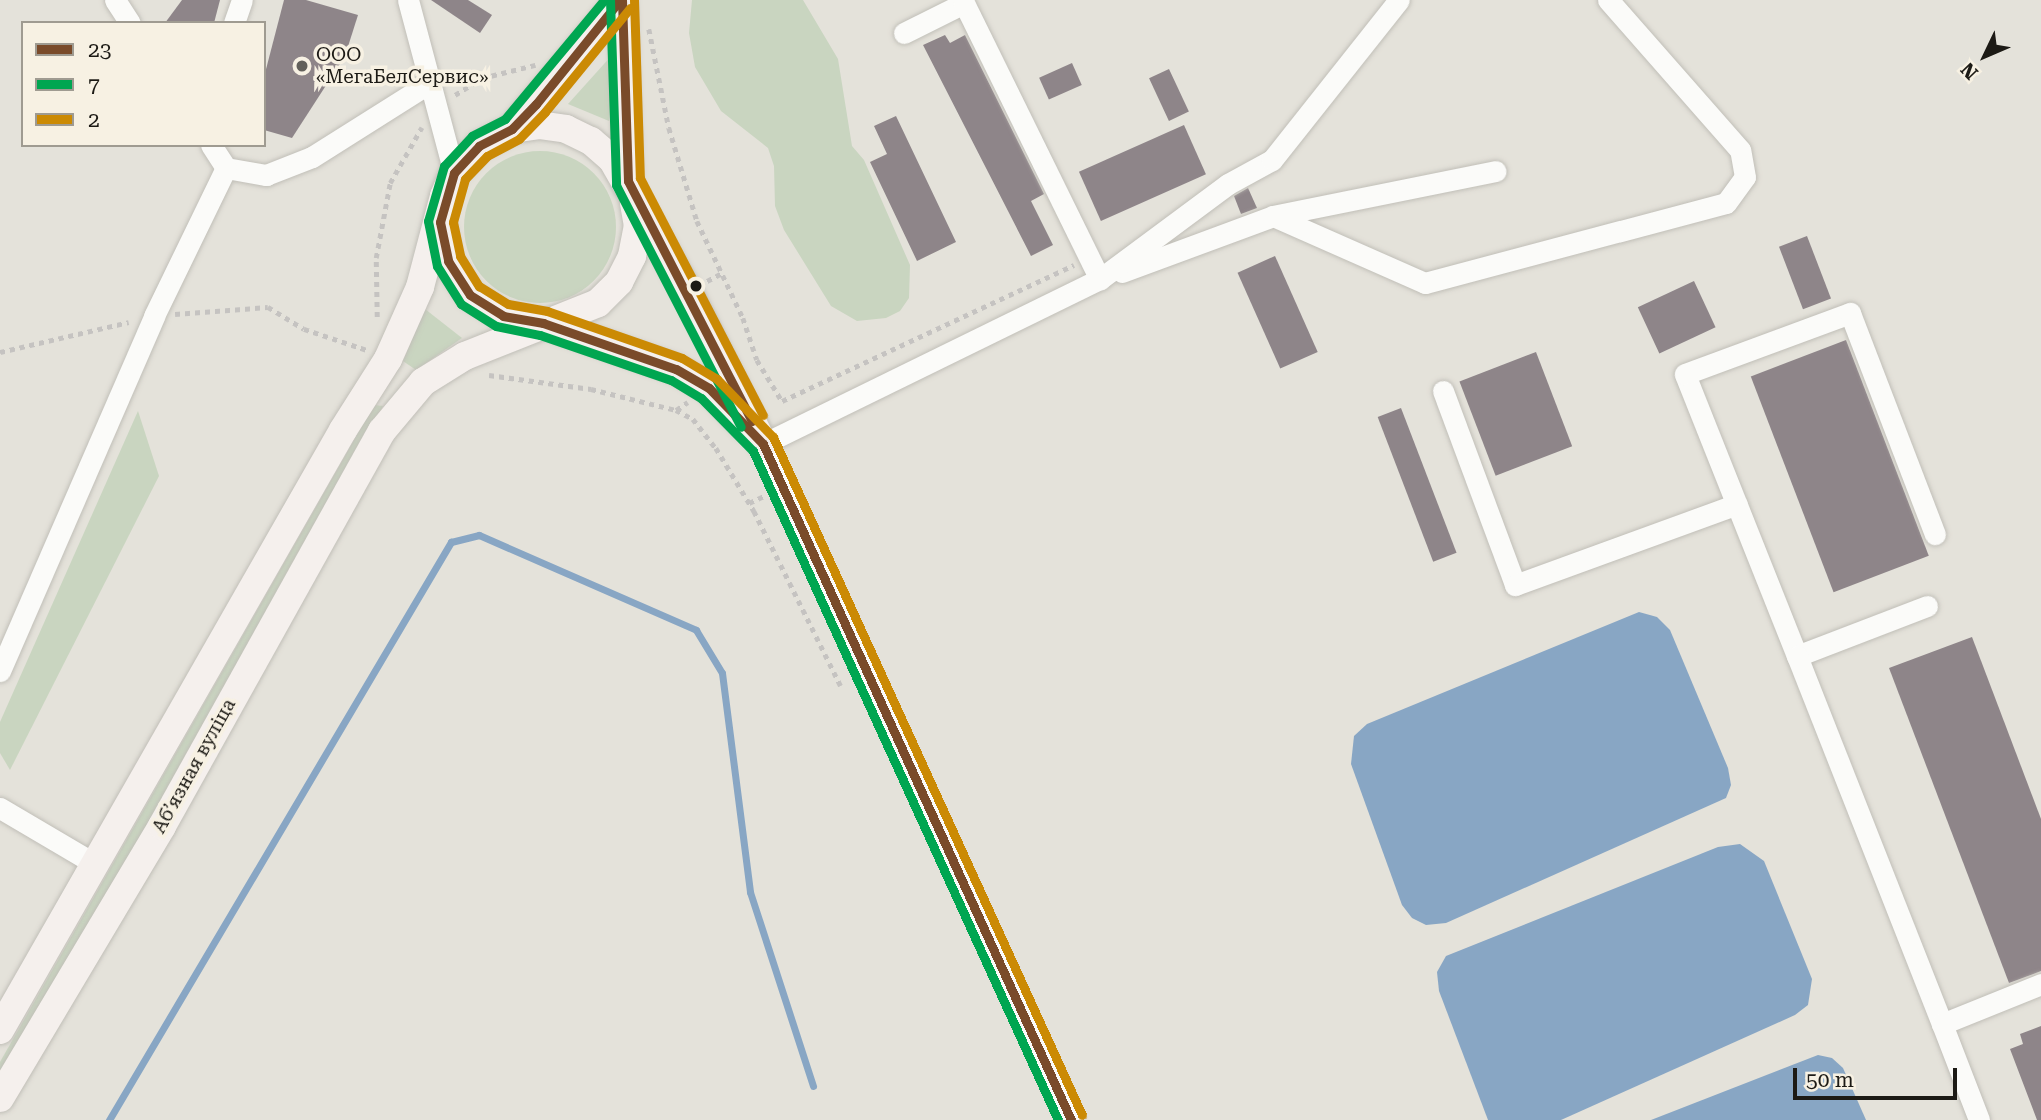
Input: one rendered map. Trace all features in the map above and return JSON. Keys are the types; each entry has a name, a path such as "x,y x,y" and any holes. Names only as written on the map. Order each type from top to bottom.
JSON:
{"main road":[{"path":"512,129 621,0"},
{"path":"543,323 590,308 619,282 632,256 638,226 631,189 621,0"},
{"path":"720,382 543,323 503,316 470,295 448,261 440,222 454,173 479,146 512,129 539,125 566,129 591,141 612,159 631,189 720,382 763,444"},
{"name":"Абʼязная вуліца","path":"0,1030 343,430 388,359 420,287 440,222"},
{"name":"Абʼязная вуліца","path":"0,1098 162,826 382,431 423,382 465,356 543,323"}],"street":[{"path":"115,0 129,21"},
{"path":"235,21 242,0"},
{"path":"408,0 454,173"},
{"path":"1100,279 1228,184 1272,160 1399,0"},
{"path":"1273,216 1426,283 1726,203 1745,177 1740,150 1608,0"},
{"path":"904,33 964,3 1100,279"},
{"path":"212,147 226,168 266,175 312,157 429,83"},
{"path":"0,671 154,316 226,168"},
{"path":"1071,1120 763,444 1100,279 1273,216 1496,171"},
{"path":"1935,534 1850,313 1685,374 1979,1120"},
{"path":"1443,391 1515,585 1737,504"},
{"path":"1797,656 1927,606"},
{"path":"0,808 85,858"},
{"path":"1942,1024 2041,984"}],"path":[{"path":"648,24 669,128 697,221 743,317 757,359 782,401 1090,258"},
{"path":"374,328 380,307 376,258 390,183 436,106 482,78 536,65 544,55"},
{"path":"0,352 154,316 268,307 304,330 367,350 370,339"},
{"path":"676,410 757,359"},
{"path":"485,375 591,389 676,410 693,419 716,448 754,511 841,686"}],"green space":[{"path":"692,0 803,0 838,59 852,146 864,160 910,265 909,298 900,311 886,318 857,321 831,306 784,230 775,206 774,166 768,148 721,111 695,67 689,33"},
{"path":"613,54 609,121 568,104"},
{"path":"540,151 569,157 593,174 610,198 616,227 610,256 593,280 569,297 540,303 511,297 487,280 470,256 464,227 470,198 487,174 511,157"},
{"path":"425,309 462,338 416,370 403,361"},
{"path":"374,405 383,406 192,752 0,1073 0,1062"},
{"path":"138,411 159,476 10,770 0,753 0,722"}],"water":[{"path":"1639,612 1657,617 1670,630 1728,768 1731,785 1726,798 1446,923 1426,925 1412,918 1402,905 1351,764 1354,736 1367,724"},
{"path":"1740,844 1764,861 1812,979 1808,1005 1795,1015 1561,1120 1488,1120 1439,991 1437,972 1446,956 1718,847"},
{"path":"1818,1055 1832,1058 1843,1068 1866,1120 1651,1120"}],"building":[{"path":"182,0 220,0 215,21 166,21"},
{"name":"ООО «МегаБелСервис»","path":"284,0 306,0 358,15 345,56 292,138 266,131 266,69"},
{"path":"431,0 468,0 492,15 480,33"},
{"path":"945,35 950,43 965,35 1044,194 1031,201 1053,245 1031,256 923,45"},
{"path":"1072,63 1082,85 1049,100 1039,78"},
{"path":"1169,69 1189,112 1169,121 1149,78"},
{"path":"896,116 956,242 917,261 870,162 887,154 874,126"},
{"path":"1184,125 1206,174 1101,221 1079,172"},
{"path":"1248,188 1257,208 1241,214 1234,196"},
{"path":"1807,236 1831,299 1803,309 1779,247"},
{"path":"1275,256 1318,352 1280,369 1238,273"},
{"path":"1694,281 1716,327 1659,353 1638,307"},
{"path":"1846,340 1929,556 1834,592 1751,377"},
{"path":"1536,352 1572,446 1496,476 1459,381"},
{"path":"1401,408 1457,553 1433,562 1378,417"},
{"path":"1972,637 2041,819 2041,971 2009,983 1889,668"},
{"path":"2041,1026 2041,1120 2037,1120 2010,1049 2023,1044 2020,1034"}],"waterway":[{"path":"109,1120 451,542 479,535 696,630 722,673 750,892 813,1086"}],"transit line":[{"name":"7","path":"604,0 505,119 472,136 444,166 428,221 437,266 461,304 496,326 540,335 671,380 701,398 753,451 1058,1120"},
{"name":"7","path":"610,0 616,185 741,427"},
{"name":"23","path":"620,0 536,104 512,129 479,146 454,173 440,222 448,261 470,295 503,316 543,323 676,369 709,388 763,444 1071,1120"},
{"name":"23","path":"622,0 628,181 752,421"},
{"name":"2","path":"634,0 640,178 763,415"},
{"name":"2","path":"630,8 545,112 519,139 487,156 465,179 453,222 460,256 479,286 508,304 547,311 682,358 717,379 773,437 1082,1115"}],"place":[{"name":"ООО «МегаБелСервис»","path":"302,66"}]}
